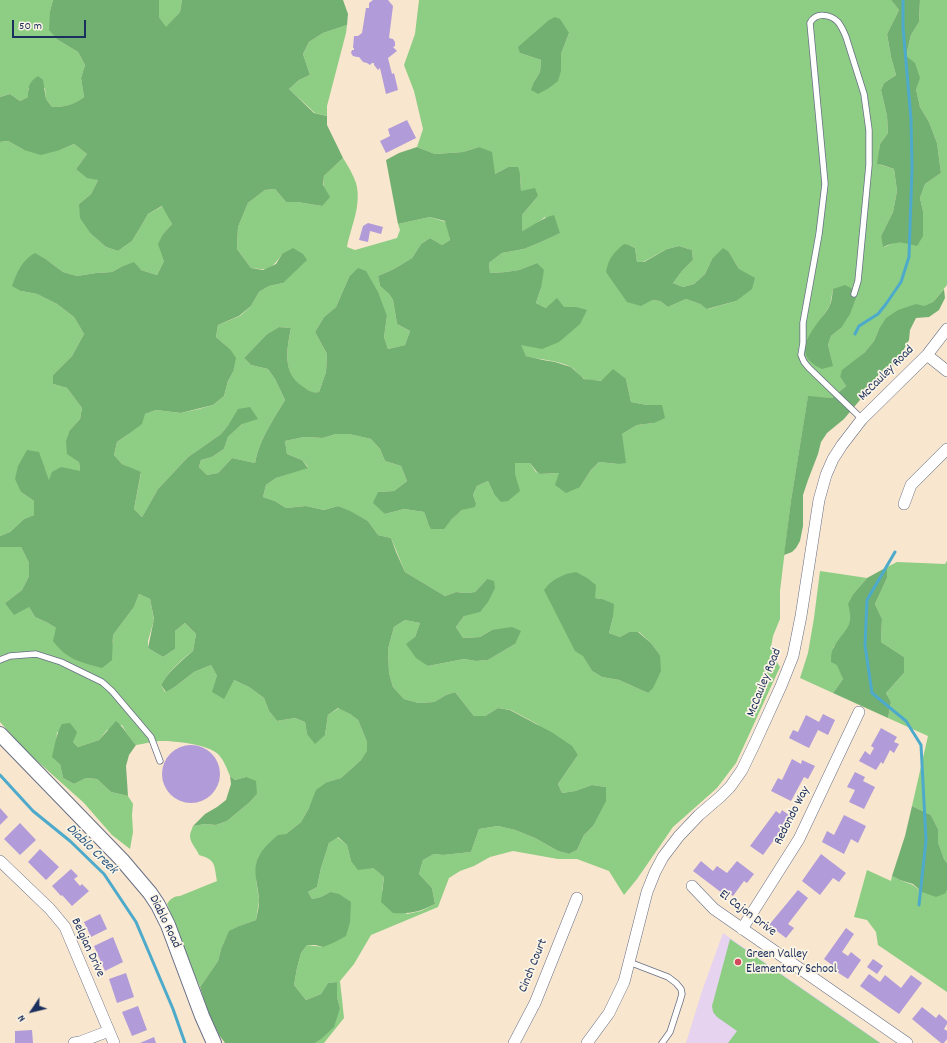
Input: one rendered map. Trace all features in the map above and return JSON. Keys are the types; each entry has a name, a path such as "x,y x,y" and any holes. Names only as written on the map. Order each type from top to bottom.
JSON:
{"street":[{"name":"McCauley Road","path":"587,1043 609,1013 624,982 647,892 663,857 678,836 730,787 742,770 781,686 793,656 801,616 819,500 824,481 833,459 862,419 927,355 947,328"},
{"path":"927,355 947,371"},
{"path":"904,504 911,485 947,449"},
{"name":"Redondo Way","path":"742,929 799,839 859,712"},
{"name":"Diablo Road","path":"0,734 122,860 150,893 162,912 173,937 202,1016 214,1043"},
{"name":"Belgian Drive","path":"0,861 50,909 65,927 114,1043"},
{"name":"El Cajon Drive","path":"692,886 714,909 907,1043"},
{"name":"Cinch Court","path":"514,1043 534,1003 577,898"},
{"path":"74,1043 109,1031"}],"lane":[{"path":"854,294 858,280 869,165 868,130 864,94 843,30 833,18 821,15 816,16 810,23 825,184 819,234 804,323 801,354 804,362 809,368 862,419"},
{"path":"0,660 10,656 36,654 61,662 102,682 112,690 151,737 160,761"},
{"path":"629,962 668,977 676,983 680,989 682,994 670,1032 662,1043"}],"shaded area":[{"name":"Green Valley Elementary School","path":"723,933 881,1043 686,1043 702,991"}],"green space":[{"path":"0,0 53,0 50,11 58,40 78,52 85,65 81,78 84,97 69,105 52,107 46,99 45,88 28,88 28,97 20,101 10,94 0,97"},
{"path":"53,0 159,0 159,17 166,27 180,12 182,0 343,0 348,14 347,25 323,33 309,42 303,54 310,75 299,80 289,89 314,113 327,116 327,125 343,158 324,176 323,185 330,197 322,206 297,202 286,202 275,189 265,190 248,203 238,227 237,249 251,268 263,270 276,264 282,254 293,248 303,254 307,260 283,283 269,286 259,292 251,306 239,316 218,325 216,337 230,349 236,358 233,372 228,381 224,396 213,405 181,413 156,410 145,414 142,424 117,442 114,455 122,464 141,472 134,509 142,517 158,489 188,457 221,434 238,409 250,407 258,419 242,424 228,437 224,449 212,457 201,460 199,467 207,475 218,473 232,458 255,463 263,438 285,400 275,379 268,369 251,365 244,358 267,334 279,327 291,328 287,352 291,374 296,381 306,389 312,392 319,392 326,372 327,354 315,332 324,317 336,307 349,277 358,268 366,271 378,292 387,316 384,337 388,349 405,345 410,331 397,324 393,300 380,286 378,276 394,269 412,258 421,244 430,238 442,245 450,240 445,221 430,217 398,224 386,160 399,153 417,147 435,154 463,152 479,147 492,152 495,174 508,167 518,167 521,191 535,188 538,196 522,215 522,231 545,218 554,215 560,233 524,249 502,253 489,263 490,273 519,270 537,263 544,270 541,288 536,303 546,308 557,298 564,307 576,307 587,310 580,324 559,342 542,349 521,345 526,356 571,367 584,379 601,381 613,369 626,379 631,402 647,405 662,405 665,418 654,423 637,425 622,434 626,463 618,464 599,462 591,470 580,487 566,493 555,485 559,473 540,474 530,463 515,463 515,474 520,491 508,501 501,502 494,494 488,481 477,486 473,495 476,503 475,507 462,510 444,529 431,529 424,512 404,509 385,514 373,503 378,492 394,491 407,481 401,466 385,461 380,449 371,439 349,434 336,434 323,438 304,437 285,441 287,454 302,460 308,468 276,478 266,485 263,497 275,501 286,508 306,506 324,510 338,506 350,511 368,521 378,535 391,538 405,572 445,596 456,592 475,592 487,579 494,581 495,588 488,602 480,612 464,616 456,627 463,638 480,637 492,630 512,627 521,631 515,644 488,660 476,661 464,659 428,666 416,658 406,644 415,637 420,623 405,620 394,627 388,649 389,673 393,687 404,699 419,703 434,702 455,692 474,716 485,716 498,708 510,710 553,733 572,746 578,755 558,784 562,793 575,791 592,785 606,787 606,801 593,826 584,835 577,850 569,854 558,851 535,838 515,830 498,826 479,829 471,852 443,855 434,854 423,860 419,874 432,888 435,904 415,912 393,913 381,902 384,877 373,868 358,870 351,861 347,845 338,837 329,843 317,887 308,892 312,899 321,897 330,892 339,894 351,902 350,922 346,936 323,947 307,945 301,953 294,985 306,1000 321,994 328,983 337,982 337,997 340,1008 334,1027 315,1043 225,1043 219,1035 208,1012 200,987 218,961 221,949 229,931 256,920 259,896 255,872 257,861 263,850 278,835 286,834 301,822 309,808 316,790 327,782 341,778 361,760 367,751 367,742 358,720 338,708 328,715 325,735 315,744 307,734 305,722 295,718 277,721 269,711 264,698 249,687 234,680 224,699 212,692 217,676 211,665 194,672 166,692 161,685 171,671 193,651 196,634 185,623 175,631 175,649 163,657 148,648 154,619 150,599 139,594 134,607 113,635 112,660 102,668 75,659 58,647 53,641 56,628 35,617 29,607 14,615 5,603 22,590 29,576 29,563 21,547 0,547 0,536 10,532 24,519 34,515 34,501 21,492 15,479 18,466 27,450 39,452 49,480 52,472 61,467 80,471 79,462 67,454 66,441 70,430 80,419 82,408 67,388 53,384 53,375 72,356 84,334 74,317 57,304 37,294 21,291 12,286 16,276 23,263 35,253 63,272 77,276 112,272 134,262 141,270 157,275 164,261 158,244 163,234 172,224 162,206 148,214 132,241 118,251 106,247 91,234 80,218 79,204 91,194 98,180 87,178 76,169 87,154 74,144 60,150 41,155 24,150 8,141 0,142 0,97 10,94 20,101 28,97 30,85 38,76 43,80 46,99 52,107 69,105 84,97 81,78 85,65 78,52 58,40 49,30 50,11"},
{"path":"159,0 182,0 180,12 166,28 159,17"},
{"path":"419,0 891,0 899,10 887,34 896,75 884,83 881,90 887,116 888,133 880,144 878,164 894,169 897,191 893,212 881,236 884,247 894,243 906,243 923,211 920,198 925,184 941,173 937,143 929,122 920,107 906,56 911,35 919,22 920,0 947,0 947,285 933,302 879,329 874,341 840,377 846,386 832,398 808,397 791,500 780,591 780,619 773,636 771,647 773,656 780,667 736,763 717,788 673,827 624,895 609,871 577,859 558,859 513,851 490,857 474,866 460,871 449,878 438,907 371,935 354,964 340,981 344,1018 324,1043 315,1043 320,1040 340,1008 337,997 337,982 328,983 321,994 306,1000 294,985 301,953 307,945 323,947 330,892 321,897 312,899 308,892 317,887 329,843 337,837 347,845 351,861 373,868 384,877 382,891 407,914 421,911 435,904 432,888 419,874 423,860 434,854 443,855 471,852 479,829 498,826 515,830 535,838 558,851 569,854 577,850 584,835 593,826 606,787 592,785 575,791 562,793 558,784 578,755 537,724 511,710 498,708 485,716 474,716 455,692 434,702 419,703 404,699 393,687 389,673 388,649 394,627 405,620 420,623 415,637 428,666 464,659 476,661 488,660 515,644 492,630 480,637 463,638 456,627 487,579 475,592 456,592 445,596 405,572 391,538 378,535 368,521 338,506 324,510 306,506 286,508 275,501 263,497 266,485 276,478 308,467 302,460 287,454 285,441 304,437 323,438 336,434 349,434 371,439 380,449 385,461 401,466 407,481 394,491 378,492 385,514 404,509 424,512 428,523 451,520 462,510 476,503 473,495 477,486 488,481 494,494 515,474 515,463 530,463 536,472 541,474 559,473 580,487 591,470 599,462 618,464 622,434 637,425 654,423 661,405 647,405 631,402 626,379 604,381 587,380 581,377 571,367 564,364 526,356 520,345 576,307 546,308 536,303 541,288 537,263 519,270 490,273 489,263 502,253 524,249 559,233 545,217 533,226 522,231 522,215 538,196 521,191 520,174 508,167 495,174 479,147 463,152 435,154 417,147 423,129 414,91 404,65 415,34","holes":["569,33 561,54 561,71 534,82 540,72 541,60 520,53","629,245 635,248 637,262 643,262 667,249 679,246 692,250 693,260 673,283 683,287 694,284 705,274 712,259 729,252 739,269 736,301 708,309 700,304 686,299 668,307 660,301 652,300","833,289 841,328 831,336 828,345 833,366 821,319 830,305","595,598 602,599 613,617 609,633 620,637 629,632 639,632 651,643 660,655 648,693 619,680 602,677 592,671 583,655"]},
{"path":"891,0 920,0 919,22 911,35 906,56 915,63 920,78 916,89 920,107 929,122 937,143 941,173 925,184 920,198 923,211 923,236 917,246 900,243 883,247 881,236 893,212 897,191 894,169 877,164 880,144 888,133 887,116 881,90 884,83 896,75 887,34 899,10"},
{"path":"555,17 560,19 569,33 561,54 561,71 558,81 538,94 531,90 540,72 541,60 520,53 518,47 549,20"},
{"path":"347,25 327,106 327,116 315,113 289,89 299,80 310,75 303,54 309,42 323,33"},
{"path":"8,141 24,150 60,150 74,144 87,154 76,169 98,180 91,194 79,204 91,234 106,247 118,251 132,241 148,214 163,206 172,224 163,234 164,261 157,275 141,270 121,267 112,272 77,276 63,272 47,260 21,291 37,294 57,304 74,317 84,334 72,356 53,375 53,384 67,388 82,408 80,419 70,430 80,471 49,481 45,469 21,492 34,501 34,515 24,519 10,532 0,536 0,142"},
{"path":"343,158 349,167 358,191 357,207 347,247 355,250 397,238 400,230 398,224 430,217 446,222 450,240 442,245 430,238 421,244 412,258 394,269 378,276 380,286 393,300 397,324 410,331 405,345 388,349 384,337 387,316 349,277 336,307 324,317 315,332 327,354 326,372 319,392 310,391 302,387 291,375 287,352 291,328 279,327 267,334 244,358 251,365 268,369 275,379 285,400 263,438 255,463 232,458 218,473 207,475 199,467 201,460 212,457 224,449 228,437 242,424 229,424 221,434 188,457 158,489 142,517 134,509 141,473 122,464 114,455 117,442 127,435 145,414 156,410 181,413 199,409 213,405 224,396 228,381 233,372 230,349 216,337 218,325 240,316 251,306 259,292 269,286 283,283 282,254 269,268 257,269 251,268 237,249 238,227 248,203 265,190 275,189 286,202 297,202 322,206 324,176"},
{"path":"624,244 635,248 637,262 644,262 667,249 679,246 692,250 693,260 673,283 683,287 694,284 705,274 712,259 723,248 729,252 739,269 755,278 752,289 736,301 707,309 700,304 686,299 668,307 660,301 652,300 641,306 627,302 606,272 608,263 612,256"},
{"path":"845,285 853,289 856,298 850,314 841,328 831,336 828,345 833,366 822,369 812,363 806,356 805,349 807,341 815,326 830,305 833,289"},
{"path":"944,289 945,298 939,310 929,317 916,318 910,330 909,340 891,369 865,394 844,419 827,433 821,442 803,495 803,526 800,541 792,552 784,555 791,500 808,396 832,398 846,386 840,377 842,370 864,353 874,341 886,318 898,310 916,304 924,306 933,302"},
{"path":"0,547 21,547 29,563 29,576 22,590 5,603 29,607 35,617 56,628 113,643 113,635 134,607 139,594 150,599 154,620 148,641 148,648 163,657 175,649 175,631 185,623 196,634 193,651 175,666 164,680 161,685 165,692 176,686 194,672 211,665 217,676 234,680 249,687 264,698 269,711 277,721 295,718 305,722 307,734 325,735 328,715 339,708 358,720 367,742 368,751 361,760 341,778 327,782 301,822 267,846 259,856 256,864 256,879 259,901 256,920 239,926 229,932 221,949 218,961 200,987 167,904 174,897 217,881 213,864 209,859 199,855 190,839 193,826 205,824 216,825 227,821 250,802 257,794 246,777 235,780 230,776 224,762 218,754 199,745 182,742 154,741 136,745 130,739 122,725 107,730 99,740 78,747 57,732 56,744 63,778 74,784 86,778 97,779 111,792 128,796 133,804 133,832 130,849 112,835 84,803 26,751 0,722"},
{"path":"947,561 947,863 938,842 938,829 931,815 912,806 928,736 888,718 891,702 886,693 904,673 904,657 881,642 882,619 875,604 887,578 887,567 897,562 945,564"},
{"path":"887,567 887,578 875,604 882,619 881,642 904,657 904,673 886,693 891,702 888,718 833,693 843,679 837,665 831,662 831,654 833,649 849,623 850,612 848,604 854,593 867,578"},
{"path":"820,571 867,578 854,593 850,626 833,648 843,679 833,693 800,678 808,653"},
{"path":"576,572 596,585 595,598 614,604 613,617 609,633 620,637 629,632 638,632 651,643 660,655 661,671 653,688 648,693 619,680 602,677 592,671 583,656 575,651 544,590 558,578"},
{"path":"116,721 136,745 129,755 126,766 128,796 111,792 97,779 86,778 74,784 63,778 60,764 52,757 57,736 62,724 70,723 77,732 73,742 78,747 99,740"},
{"path":"230,776 235,780 246,777 256,781 257,794 250,802 227,821 216,825 205,824 193,826 205,814 226,800 231,784"},
{"path":"912,806 931,815 938,829 938,842 947,863 947,890 946,893 936,897 922,892 913,884 892,876 905,836"},
{"path":"867,870 891,881 892,876 913,885 922,892 946,893 947,890 947,992 878,945 876,932 867,920 854,917"},
{"name":"Green Valley Elementary School","path":"730,939 880,1043 728,1043 737,1031 717,1017 713,1012 712,1006"}],"building":[{"path":"373,0 388,0 393,6 389,38 393,39 395,42 395,46 393,47 397,51 388,58 392,74 394,73 398,90 386,94 380,68 378,70 374,63 370,65 363,62 359,57 353,56 351,53 352,50 354,50 354,36 358,36 362,33 366,8 369,8 369,3"},
{"path":"407,120 416,138 386,153 380,141 390,136 388,129"},
{"path":"368,223 383,227 381,234 370,231 368,242 359,240 363,226"},
{"path":"823,714 835,720 828,735 818,730 809,748 789,738 793,730 798,732 806,715 819,722"},
{"path":"881,728 897,737 894,742 899,744 894,753 890,750 883,764 881,762 876,770 859,761 865,751 870,755 874,748 871,746"},
{"path":"185,745 197,745 212,753 220,768 220,780 212,795 197,803 185,803 170,795 162,780 162,768 170,753"},
{"path":"792,759 801,764 802,760 815,766 808,779 804,777 791,801 771,791 778,778 782,780"},
{"path":"855,772 865,777 863,781 875,787 864,809 849,802 855,790 847,787"},
{"path":"0,808 8,817 0,825"},
{"path":"782,810 793,818 783,831 782,829 763,855 750,846 776,811 780,814"},
{"path":"844,815 866,826 858,843 851,839 844,854 822,842 827,831 834,835"},
{"path":"20,823 36,840 20,855 4,839"},
{"path":"40,849 59,867 46,880 28,862"},
{"path":"821,854 846,873 839,882 833,878 820,895 802,881"},
{"path":"701,861 713,871 717,866 727,873 737,861 754,874 747,883 744,881 733,896 725,890 722,893 693,871"},
{"path":"71,869 78,876 74,879 80,886 82,884 89,891 72,906 52,886"},
{"path":"798,890 808,898 788,924 794,928 786,938 769,925"},
{"path":"100,914 107,929 91,937 84,922"},
{"path":"846,928 854,934 842,952 848,956 851,952 861,960 848,979 837,972 839,970 824,959"},
{"path":"113,937 123,962 105,971 94,946"},
{"path":"873,959 883,966 877,974 867,967"},
{"path":"126,973 134,997 117,1003 109,979"},
{"path":"869,974 880,982 885,975 901,988 911,975 922,983 899,1014 860,986"},
{"path":"138,1006 147,1030 132,1036 122,1012"},
{"path":"922,1007 936,1018 939,1014 947,1021 944,1029 947,1031 947,1039 944,1043 941,1043 912,1019"},
{"path":"32,1030 33,1043 15,1043 15,1031"},
{"path":"154,1037 156,1043 140,1043"}],"waterway":[{"path":"855,334 859,326 878,314 886,304 901,282 909,257 912,168 911,119 903,27 903,0"},
{"path":"895,552 867,600 865,645 872,693 906,721 921,745 926,840 919,905"},
{"name":"Diablo Creek","path":"0,775 33,811 70,841 104,874 136,922 173,1009 185,1043"}],"place":[{"name":"Green Valley Elementary School","path":"738,962"}]}
